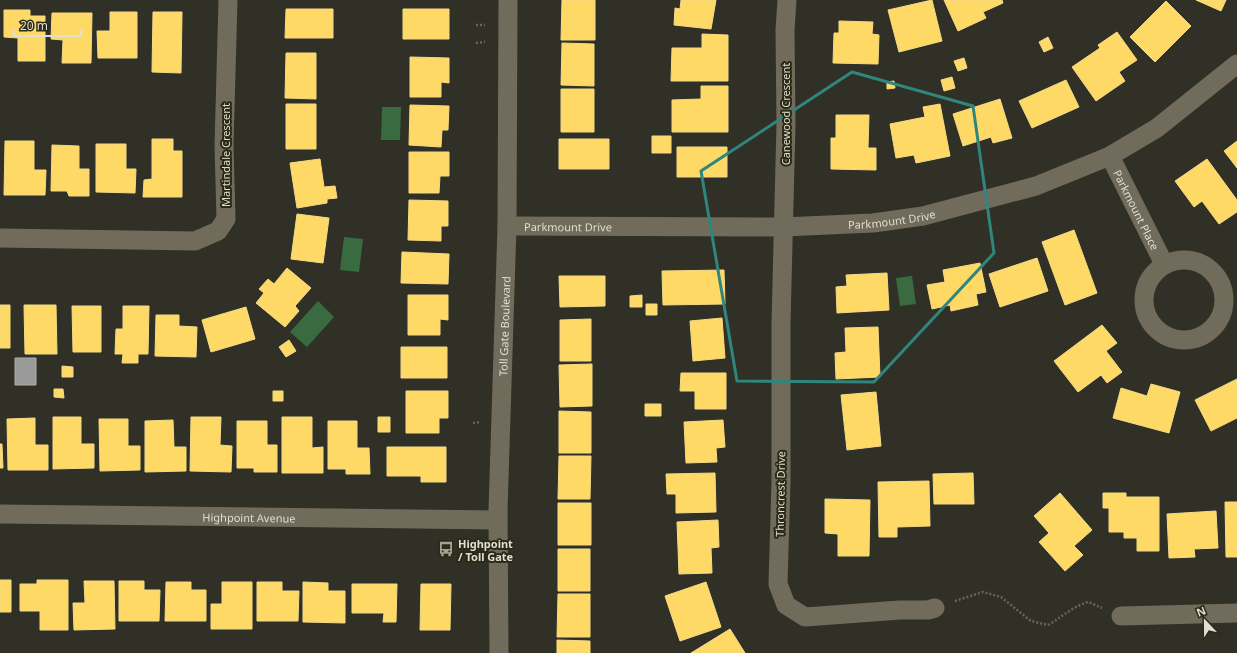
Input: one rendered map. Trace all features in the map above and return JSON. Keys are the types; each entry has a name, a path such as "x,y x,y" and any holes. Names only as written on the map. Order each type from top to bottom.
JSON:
{"street":[{"name":"Martindale Crescent","path":"0,238 195,242 218,231 226,219 224,145 228,0"},
{"name":"Toll Gate Boulevard","path":"499,653 498,520 508,226 508,0"},
{"name":"Canewood Crescent","path":"783,227 786,124 785,30 787,0"},
{"name":"Parkmount Drive","path":"508,226 783,227 873,223 924,216 1036,186 1110,156 1157,128 1237,64"},
{"name":"Parkmount Place","path":"1110,156 1164,264"},
{"name":"Throncrest Drive","path":"783,227 780,432 781,482 778,584 786,605 805,617 905,609 928,610 936,608"},
{"name":"Parkmount Place","path":"1186,259 1200,262 1212,270 1220,281 1224,291 1224,305 1220,318 1207,333 1196,338 1182,340 1168,337 1153,327 1145,311 1144,293 1148,280 1157,269 1164,264 1186,259"},
{"name":"Highpoint Avenue","path":"0,514 498,520"},
{"path":"1121,616 1237,613"}],"path":[{"path":"476,25 485,25"},
{"path":"476,43 484,42"},
{"path":"473,423 481,422"},
{"path":"936,608 983,592 1001,597 1031,621 1048,625 1062,617 1074,606 1088,602 1121,616"}],"highlighted area":[{"path":"852,72 973,106 994,253 874,382 737,381 701,171"}],"shaded area":[{"path":"382,107 401,107 400,140 381,140"},
{"path":"344,237 363,239 359,272 340,270"},
{"path":"912,276 916,304 900,306 896,278"},
{"path":"318,301 334,317 307,347 290,332"}],"building: Homes":[{"path":"562,0 595,0 595,40 561,40"},
{"path":"681,0 716,0 711,29 674,25 675,8 680,9"},
{"path":"932,0 942,41 899,52 888,10"},
{"path":"944,0 1002,0 1003,3 983,12 986,18 958,31"},
{"path":"1196,0 1226,0 1221,11"},
{"path":"1166,1 1191,26 1155,62 1130,37"},
{"path":"286,9 333,9 333,38 285,38"},
{"path":"403,9 449,9 449,39 403,39"},
{"path":"4,10 30,10 30,16 45,16 45,61 18,61 18,38 4,37"},
{"path":"110,12 137,12 137,58 98,58 97,31 110,31"},
{"path":"153,12 182,12 181,73 152,72"},
{"path":"52,13 92,13 91,63 62,63 63,40 51,39"},
{"path":"839,21 873,22 872,34 879,35 878,64 833,63 834,33 839,33"},
{"path":"1117,32 1137,60 1119,72 1125,81 1096,101 1072,67 1100,48 1098,45"},
{"path":"702,34 728,35 728,81 671,81 672,48 702,48"},
{"path":"1048,37 1053,48 1044,52 1039,42"},
{"path":"562,43 594,44 594,86 561,85"},
{"path":"286,53 316,53 316,99 285,98"},
{"path":"410,57 449,58 449,83 441,82 441,97 410,97"},
{"path":"964,58 967,68 958,71 954,61"},
{"path":"952,77 955,88 944,91 941,80"},
{"path":"1066,80 1079,107 1032,128 1019,101"},
{"path":"894,81 895,88 887,89 887,82"},
{"path":"701,86 728,86 728,132 672,132 672,100 701,99"},
{"path":"561,89 594,89 594,132 561,132"},
{"path":"1000,99 1012,138 993,143 991,137 963,146 953,114"},
{"path":"286,104 316,104 316,149 286,149"},
{"path":"940,104 950,156 916,163 914,155 896,158 890,124 925,117 923,107"},
{"path":"410,105 449,106 448,130 442,130 441,147 409,145"},
{"path":"836,115 869,115 868,148 876,148 876,170 831,169 831,138 836,138"},
{"path":"652,136 671,136 671,153 652,153"},
{"path":"152,139 173,139 173,151 182,151 182,197 143,197 144,180 152,179"},
{"path":"559,139 609,139 609,169 559,169"},
{"path":"5,141 34,141 34,170 46,170 45,195 4,195"},
{"path":"1237,141 1237,168 1224,151"},
{"path":"96,144 126,144 126,169 136,169 135,193 96,192"},
{"path":"52,145 79,146 79,169 89,169 89,196 69,196 67,191 51,191"},
{"path":"677,147 727,147 727,177 677,177"},
{"path":"409,152 449,152 449,176 440,176 439,193 409,193"},
{"path":"320,159 324,187 335,186 337,198 327,199 327,203 297,208 290,163"},
{"path":"1207,159 1237,200 1237,212 1219,224 1202,201 1194,207 1175,181"},
{"path":"409,200 448,201 448,226 441,226 441,241 408,240"},
{"path":"297,214 329,218 323,263 291,259"},
{"path":"1074,230 1097,293 1065,305 1042,242"},
{"path":"402,252 449,254 448,284 401,283"},
{"path":"1037,258 1048,291 1000,307 989,274"},
{"path":"980,263 986,292 976,294 978,305 951,311 950,305 932,309 927,285 945,282 943,270"},
{"path":"287,268 311,288 295,306 299,311 285,327 256,303 264,293 259,289 268,279 274,284"},
{"path":"724,270 725,304 663,305 662,271"},
{"path":"887,273 889,310 837,313 836,287 847,286 846,275"},
{"path":"559,276 605,276 605,306 560,307"},
{"path":"408,295 448,295 448,320 440,319 440,335 408,335"},
{"path":"642,295 642,307 630,307 630,296"},
{"path":"646,304 657,304 657,315 646,315"},
{"path":"0,305 10,305 10,348 0,348"},
{"path":"24,305 56,305 57,354 25,354"},
{"path":"72,306 101,306 101,352 73,352"},
{"path":"123,306 149,306 148,354 138,354 138,363 122,363 123,354 115,354 116,329 123,329"},
{"path":"246,307 255,339 211,352 202,320"},
{"path":"156,315 179,315 179,326 197,327 196,357 155,356"},
{"path":"722,318 725,358 693,361 690,321"},
{"path":"591,319 591,361 560,361 560,320"},
{"path":"1102,325 1117,343 1106,351 1122,372 1107,383 1101,375 1078,392 1054,361"},
{"path":"878,327 880,377 836,379 835,353 846,352 845,328"},
{"path":"289,340 296,351 286,357 279,347"},
{"path":"401,347 447,347 447,378 401,378"},
{"path":"592,364 592,406 560,407 559,365"},
{"path":"62,366 73,367 73,377 62,377"},
{"path":"681,373 726,373 726,409 695,409 695,391 680,391"},
{"path":"1237,379 1237,418 1211,431 1195,400"},
{"path":"1151,384 1180,392 1169,433 1113,418 1121,388 1147,396"},
{"path":"54,389 63,389 64,398 54,397"},
{"path":"273,391 283,391 283,401 273,401"},
{"path":"406,391 448,391 448,418 439,418 439,433 406,433"},
{"path":"876,392 881,446 847,450 841,395"},
{"path":"645,404 661,404 661,416 645,416"},
{"path":"559,411 591,412 591,453 559,453"},
{"path":"53,417 81,417 81,444 94,444 94,468 53,469"},
{"path":"191,417 221,417 220,445 232,446 231,472 190,471"},
{"path":"282,417 312,417 312,448 323,447 323,473 282,473"},
{"path":"378,417 390,417 390,432 378,432"},
{"path":"35,418 35,445 48,445 48,470 8,470 7,419"},
{"path":"99,419 128,419 128,446 140,446 140,470 100,471"},
{"path":"173,420 174,447 186,447 186,471 145,472 145,421"},
{"path":"723,420 725,447 716,448 717,462 686,463 684,422"},
{"path":"237,421 267,421 267,445 277,445 277,472 254,472 254,468 237,468"},
{"path":"328,421 357,421 357,448 369,448 370,474 346,474 346,469 328,469"},
{"path":"0,444 2,444 3,468 0,468"},
{"path":"387,447 446,447 446,482 421,482 421,476 387,476"},
{"path":"559,456 591,456 590,499 558,499"},
{"path":"715,473 716,512 676,513 676,494 667,494 666,474"},
{"path":"973,473 974,504 934,504 933,474"},
{"path":"929,481 930,526 897,527 897,537 879,537 878,482"},
{"path":"1060,493 1092,530 1074,546 1083,555 1065,571 1039,542 1049,533 1034,516"},
{"path":"1103,493 1126,493 1126,497 1159,497 1159,551 1137,551 1137,538 1124,538 1124,532 1109,532 1109,508 1103,508"},
{"path":"825,499 870,500 869,556 838,556 838,534 825,533"},
{"path":"1225,502 1237,502 1237,557 1226,557"},
{"path":"558,503 591,503 591,545 558,545"},
{"path":"1216,511 1218,548 1194,549 1195,557 1169,558 1167,514"},
{"path":"718,520 719,547 711,548 712,573 679,574 677,522"},
{"path":"558,549 590,549 590,591 558,591"},
{"path":"0,580 11,580 11,612 0,612"},
{"path":"37,580 68,580 68,630 40,630 40,611 20,611 20,584 37,584"},
{"path":"84,581 114,581 115,629 74,630 73,603 85,603"},
{"path":"119,581 144,581 144,590 160,590 159,621 119,621"},
{"path":"166,582 191,582 191,590 206,590 206,621 165,621"},
{"path":"222,582 252,582 252,629 211,629 211,604 222,604"},
{"path":"257,582 282,582 282,591 299,591 298,621 257,621"},
{"path":"303,582 328,583 328,591 345,591 345,623 303,622"},
{"path":"706,582 721,627 680,641 665,596"},
{"path":"352,584 397,584 396,622 383,622 384,613 352,613"},
{"path":"421,584 451,584 450,630 420,630"},
{"path":"558,594 590,594 590,637 557,637"},
{"path":"730,629 745,653 691,653"},
{"path":"557,640 590,641 590,653 557,653"}],"building: Industry":[{"path":"15,358 36,358 36,385 15,385"}],"place":[{"name":"Highpoint / Toll Gate","path":"446,549"}]}
